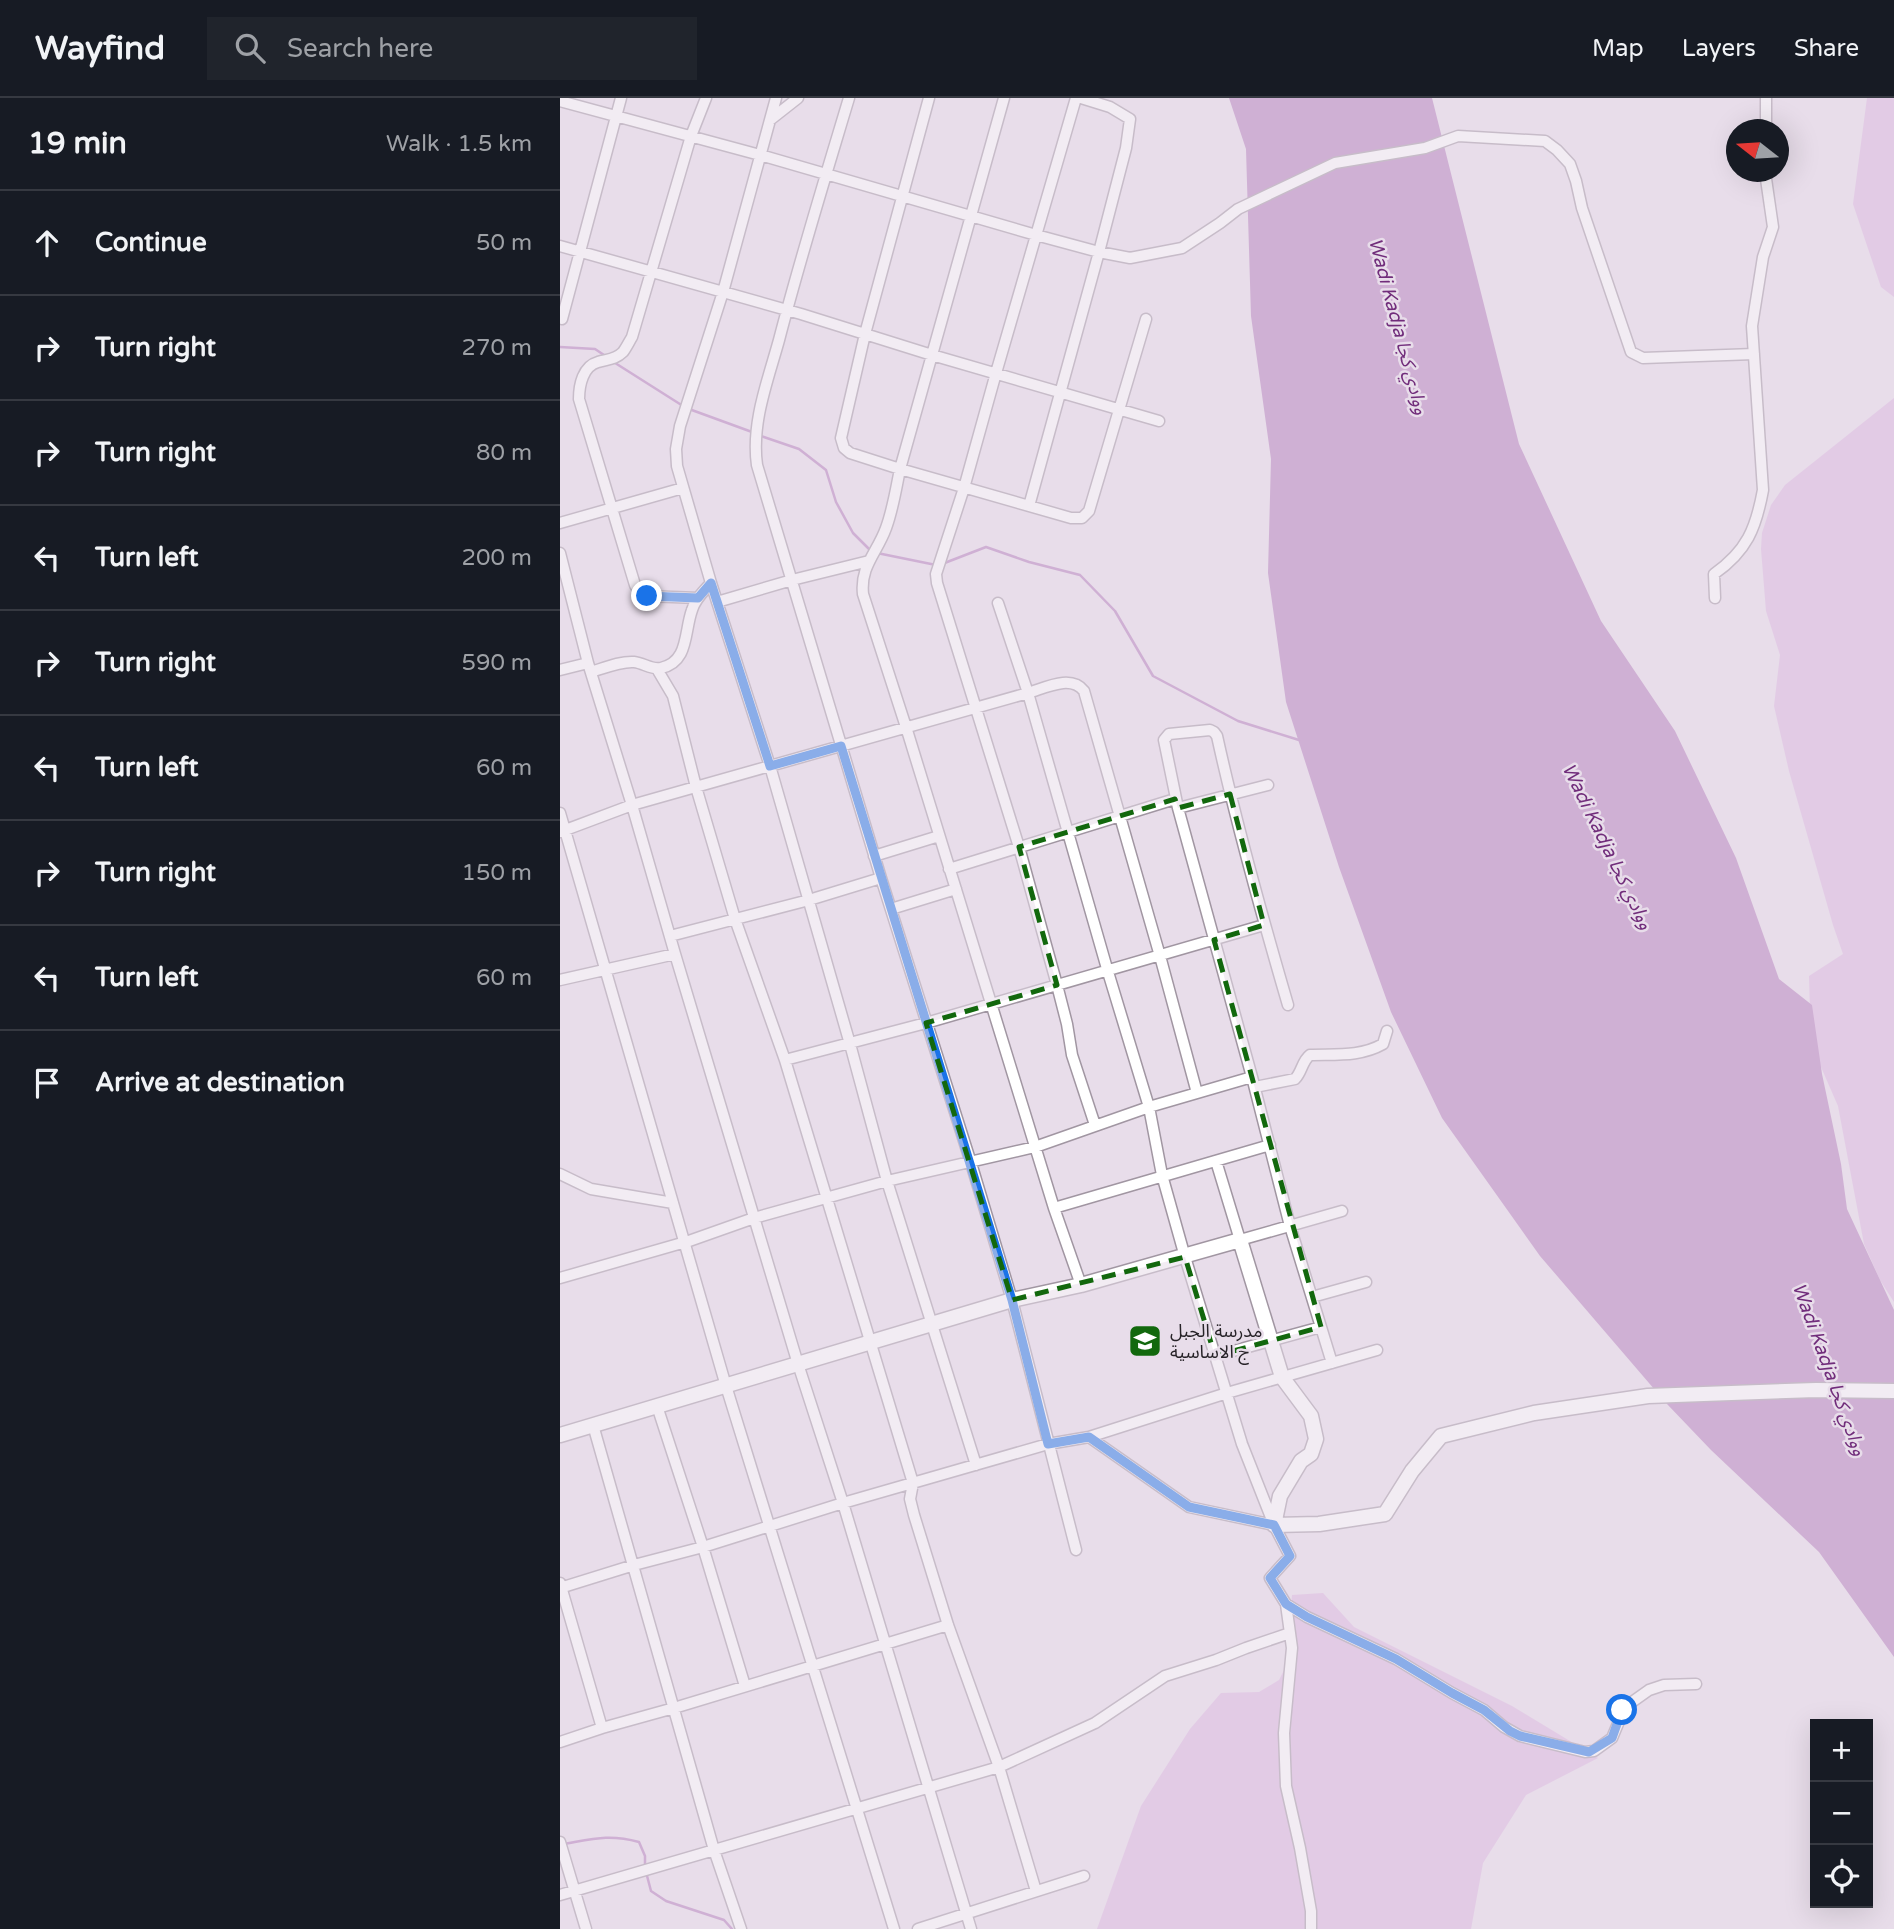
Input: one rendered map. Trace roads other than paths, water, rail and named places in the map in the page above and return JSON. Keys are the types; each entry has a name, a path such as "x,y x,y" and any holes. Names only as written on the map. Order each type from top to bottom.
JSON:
{"main road":[{"path":"560,1435 1012,1300 1081,1285 1240,1240 1282,1377 1311,1416 1316,1439 1311,1454 1301,1461 1280,1496 1274,1525 1319,1524 1385,1514 1412,1472 1441,1436 1534,1413 1648,1396 1816,1390 1894,1391"}],"street":[{"path":"562,319 621,98"},
{"path":"698,598 647,596 640,593 635,585 579,399 580,384 587,368 596,362 611,360 623,352 632,337 691,136 706,98"},
{"path":"776,98 723,292 680,426 676,449 677,466 711,583 770,766 887,1181 976,1465"},
{"path":"770,120 798,98"},
{"path":"849,98 787,310 759,413 754,447 757,465 874,856 1012,1300 1076,1550"},
{"path":"929,98 865,334 841,438 844,448 850,453 900,470 1071,518 1082,518 1089,511 1146,319"},
{"path":"1004,98 900,470 891,515 864,570 862,582 863,594 990,1003 1081,1285"},
{"path":"1029,506 1099,252 1126,148 1130,119 1110,107 1079,98 936,574 974,708 1019,848 1067,1024 1072,1055 1095,1125"},
{"path":"1766,98 1766,119"},
{"path":"560,101 760,155 1036,235 1130,258 1182,248 1238,209 1335,163 1425,148 1458,136 1545,141 1570,164 1582,208 1631,352 1643,358 1754,354"},
{"path":"1715,598 1714,574 1748,542 1758,516 1763,490 1752,326 1763,257 1773,226 1766,182"},
{"path":"560,246 787,310 1159,421"},
{"path":"560,523 683,488"},
{"path":"560,554 590,667 675,954 971,1929"},
{"path":"717,602 869,561"},
{"path":"560,670 635,662 657,669 674,664 680,656 692,608 711,583"},
{"path":"998,603 1028,693 1149,1107 1162,1175 1215,1356 1242,1444 1274,1525 1290,1556 1270,1578 1286,1604 1292,1648 1284,1733 1286,1786 1300,1848 1311,1911 1311,1929"},
{"path":"657,669 673,696 696,787 735,919 785,1060 872,1343 913,1483 910,1499 914,1515 948,1626 999,1767 1036,1891"},
{"path":"563,831 632,805 906,727 1067,682 1080,685 1084,691 1160,956 1197,1093"},
{"path":"1288,1005 1264,925 1217,736 1210,730 1169,734 1164,740 1177,804 1290,1226 1332,1363"},
{"path":"949,869 1120,817 1268,785"},
{"path":"560,813 563,831 726,1385 894,1929"},
{"path":"874,856 939,836"},
{"path":"670,936 809,900 881,877"},
{"path":"891,909 956,889"},
{"path":"785,1060 1108,972 1264,925"},
{"path":"560,980 675,954"},
{"path":"560,1278 684,1242 754,1218 887,1181 1035,1147 1197,1093 1253,1082 1294,1079 1310,1055 1351,1054 1373,1049 1383,1044 1387,1031"},
{"path":"1054,1208 1270,1145"},
{"path":"1216,1161 1240,1240 1342,1211"},
{"path":"560,1174 591,1189 673,1203"},
{"path":"1311,1297 1366,1282"},
{"path":"1215,1356 1321,1327"},
{"path":"602,1728 560,1586 704,1547 843,1503 1048,1444 1089,1437 1227,1393 1377,1350"},
{"path":"657,1406 704,1547 745,1686"},
{"path":"593,1425 714,1850 741,1929"},
{"path":"1089,1437 1189,1507 1274,1525"},
{"path":"1286,1604 1307,1617 1396,1659 1484,1710 1520,1736 1585,1752 1594,1751 1612,1738 1625,1707 1649,1690 1664,1685 1696,1684"},
{"path":"560,1742 948,1626"},
{"path":"560,1895 999,1767 1095,1723 1165,1676 1290,1633"},
{"path":"560,1842 586,1929"},
{"path":"918,1929 1084,1876"}],"water":[{"name":"Wadi Kadja ووادي كجا","path":"1229,98 1432,98 1519,444 1601,621 1675,731 1736,858 1779,979 1812,1005 1847,1209 1894,1310 1894,1657 1819,1552 1711,1450 1667,1404 1540,1256 1442,1118 1391,1012 1339,867 1286,702 1268,573 1271,459 1251,316 1246,149"}],"waterway":[{"path":"560,347 595,349 604,355"},
{"path":"612,361 683,406"},
{"path":"689,409 752,432"},
{"path":"758,435 799,449 826,470 836,502 853,533 871,551"},
{"path":"942,564 986,547 1029,562 1080,575 1115,611 1153,676 1238,721 1299,740"},
{"path":"877,553 936,565"},
{"path":"563,1844 610,1838 639,1842 645,1856 645,1865"},
{"path":"646,1872 651,1891 666,1901 724,1920 732,1929"}],"place":[{"name":"مدرسة الجبل ج الاساسية","path":"1145,1341"}]}
